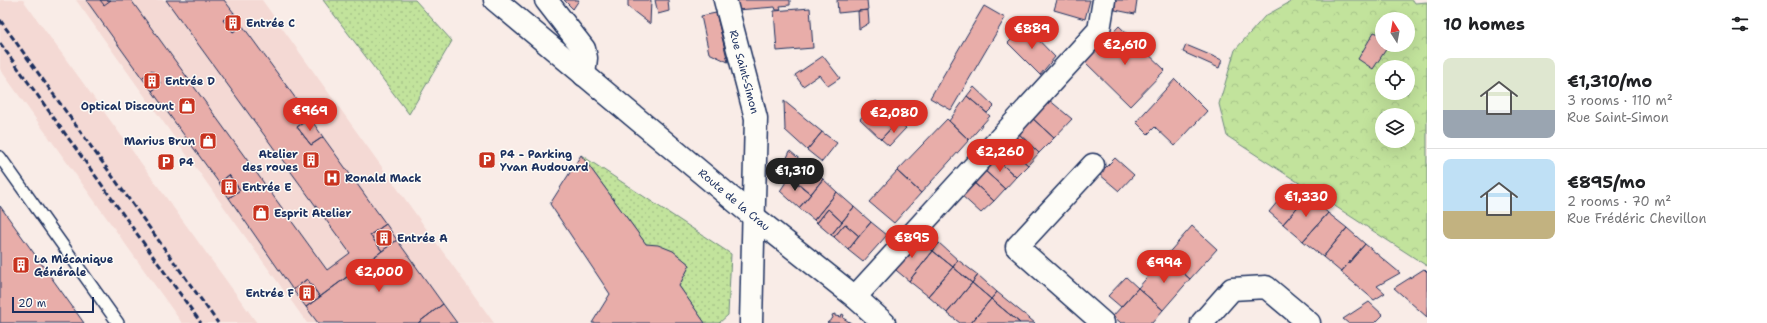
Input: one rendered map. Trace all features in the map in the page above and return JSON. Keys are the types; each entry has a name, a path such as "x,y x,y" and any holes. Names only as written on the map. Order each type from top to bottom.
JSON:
{"street":[{"name":"Route de la Crau","path":"495,0 753,216 855,297 884,323"},
{"path":"546,0 584,49 586,58 584,75"},
{"name":"Rue Saint-Simon","path":"725,0 756,118 751,323"},
{"path":"855,297 1099,30 1104,0"},
{"path":"1093,165 1017,247 1103,323"},
{"path":"1202,323 1232,290 1266,287 1309,323"}],"lane":[{"path":"0,157 118,323"}],"shaded area":[{"path":"0,0 23,0 257,323 182,323 0,69"},
{"path":"76,0 262,0 494,323 307,323"}],"green space":[{"path":"323,0 415,0 452,41 409,114"},
{"path":"1294,0 1413,0 1415,3 1427,2 1427,266 1227,136 1219,104 1235,50 1265,16"},
{"path":"581,155 731,254 728,315 719,323 705,323 679,286 690,265 673,251 646,244"}],"building":[{"name":"Atelier des roues","path":"86,0 131,0 327,270 350,253 166,0 224,0 234,13 223,20 233,32 242,25 310,118 297,127 311,145 323,137 386,224 370,235 382,251 320,297 307,279 293,290 229,198 240,190 229,175 219,183 152,91 161,84 152,70 142,78"},
{"path":"100,0 111,0 104,5"},
{"path":"564,0 579,0 573,9"},
{"path":"628,0 651,0 650,24 628,7"},
{"path":"655,0 668,0 669,11 658,14"},
{"path":"736,0 790,0 790,5 780,6 781,10 776,10 775,7 737,10"},
{"path":"837,0 867,0 868,10 838,13"},
{"path":"1057,0 1090,0 1085,19 1054,10"},
{"path":"1115,0 1137,0 1135,14 1115,10"},
{"path":"984,6 1005,18 951,110 930,98"},
{"path":"810,8 813,48 777,51 774,11"},
{"path":"868,10 869,23 859,29 858,11"},
{"name":"Entrée C","path":"234,13 242,25 233,32 223,20"},
{"path":"716,13 728,62 709,53 701,16"},
{"path":"1025,26 1055,57 1040,75 1008,43"},
{"path":"1119,26 1165,70 1130,106 1085,62"},
{"path":"1374,32 1375,52 1384,52 1379,60 1375,60 1375,66 1373,69 1358,59"},
{"path":"1186,45 1222,60 1219,68 1183,52"},
{"path":"823,56 840,78 828,86 819,75 803,86 795,75"},
{"name":"Entrée D","path":"152,70 161,84 152,91 142,78"},
{"path":"1175,79 1207,111 1175,146 1155,127 1148,134 1136,122"},
{"path":"974,87 994,106 987,113 967,96"},
{"path":"967,96 990,116 969,140 949,121"},
{"path":"1048,99 1072,119 1054,138 1031,117"},
{"path":"784,101 822,132 807,150 785,130"},
{"path":"876,101 898,121 881,139 860,119"},
{"path":"1031,117 1054,138 1039,153 1017,132"},
{"path":"310,118 323,137 311,145 297,127"},
{"path":"947,119 969,140 921,193 897,171"},
{"path":"898,121 906,128 889,146 881,139"},
{"path":"822,132 837,143 822,162 807,150"},
{"path":"1017,132 1039,153 1028,165 1006,145"},
{"path":"1006,145 1028,165 1016,177 994,157"},
{"path":"790,151 823,179 811,194 781,171"},
{"path":"581,155 646,244 658,245 673,251 690,265 679,286 705,323 592,323 610,294 550,204"},
{"path":"994,157 1016,177 1005,189 983,169"},
{"path":"1115,158 1134,175 1119,191 1099,174"},
{"path":"983,169 1005,189 994,201 972,181"},
{"path":"897,171 921,193 894,223 869,202"},
{"name":"Entrée E","path":"229,175 240,190 229,198 219,183"},
{"path":"790,176 811,194 799,208 780,191"},
{"path":"823,179 837,192 814,220 799,208"},
{"path":"972,181 994,201 981,213 960,194"},
{"path":"1293,183 1308,195 1283,224 1269,212"},
{"path":"837,192 854,207 842,222 828,209 817,223 814,220"},
{"path":"1308,195 1328,213 1303,241 1283,224"},
{"name":"La Mécanique Générale","path":"0,206 84,323 0,323"},
{"path":"854,207 871,222 859,236 845,224 834,237 831,235"},
{"path":"828,209 842,222 831,235 817,223"},
{"path":"1328,213 1347,228 1323,257 1303,241"},
{"path":"871,222 887,235 863,262 848,250"},
{"name":"Entrée A","path":"386,224 397,240 382,251 370,235"},
{"path":"845,224 859,236 848,250 834,237"},
{"path":"1192,226 1217,249 1190,279 1165,257"},
{"path":"1347,228 1365,244 1341,272 1323,257"},
{"path":"924,231 939,243 933,251 918,238"},
{"path":"918,238 933,251 909,281 891,266"},
{"path":"397,240 443,304 418,323 318,323 306,307"},
{"path":"939,243 958,260 953,267 933,251"},
{"path":"1365,244 1400,273 1377,286 1385,293 1374,300 1341,272"},
{"path":"933,251 953,267 928,296 909,281"},
{"path":"1165,257 1190,279 1163,310 1138,288"},
{"path":"958,260 978,275 972,283 953,267"},
{"path":"953,267 972,283 947,313 928,296"},
{"path":"1424,269 1427,272 1427,317 1394,288"},
{"path":"978,275 997,292 991,299 972,283"},
{"path":"1126,277 1138,288 1121,307 1108,296"},
{"name":"Entrée F","path":"307,279 320,297 306,307 293,290"},
{"path":"972,283 991,299 971,323 960,323 947,313"},
{"path":"1138,288 1163,310 1152,323 1121,323 1113,316"},
{"path":"997,292 1035,323 1020,323 991,299"},
{"path":"991,299 1020,323 971,323"},
{"path":"1369,302 1383,315 1375,323 1348,323 1343,319"},
{"path":"443,304 457,323 418,323"},
{"path":"835,314 835,316 841,317 842,314 844,315 843,318 851,323 827,323 833,318 832,315"}],"railway":[{"path":"0,20 218,323"},
{"path":"0,43 201,323"}],"place":[{"name":"Entrée C","path":"233,23"},
{"name":"Entrée D","path":"152,81"},
{"name":"Optical Discount","path":"187,106"},
{"name":"Marius Brun","path":"208,141"},
{"name":"Atelier des roues","path":"311,160"},
{"name":"P4 - Parking Yvan Audouard","path":"487,160"},
{"name":"P4","path":"166,162"},
{"name":"Ronald Mack","path":"332,178"},
{"name":"Entrée E","path":"229,187"},
{"name":"Esprit Atelier","path":"261,213"},
{"name":"Entrée A","path":"384,238"},
{"name":"La Mécanique Générale","path":"21,265"},
{"name":"Entrée F","path":"307,293"}]}
